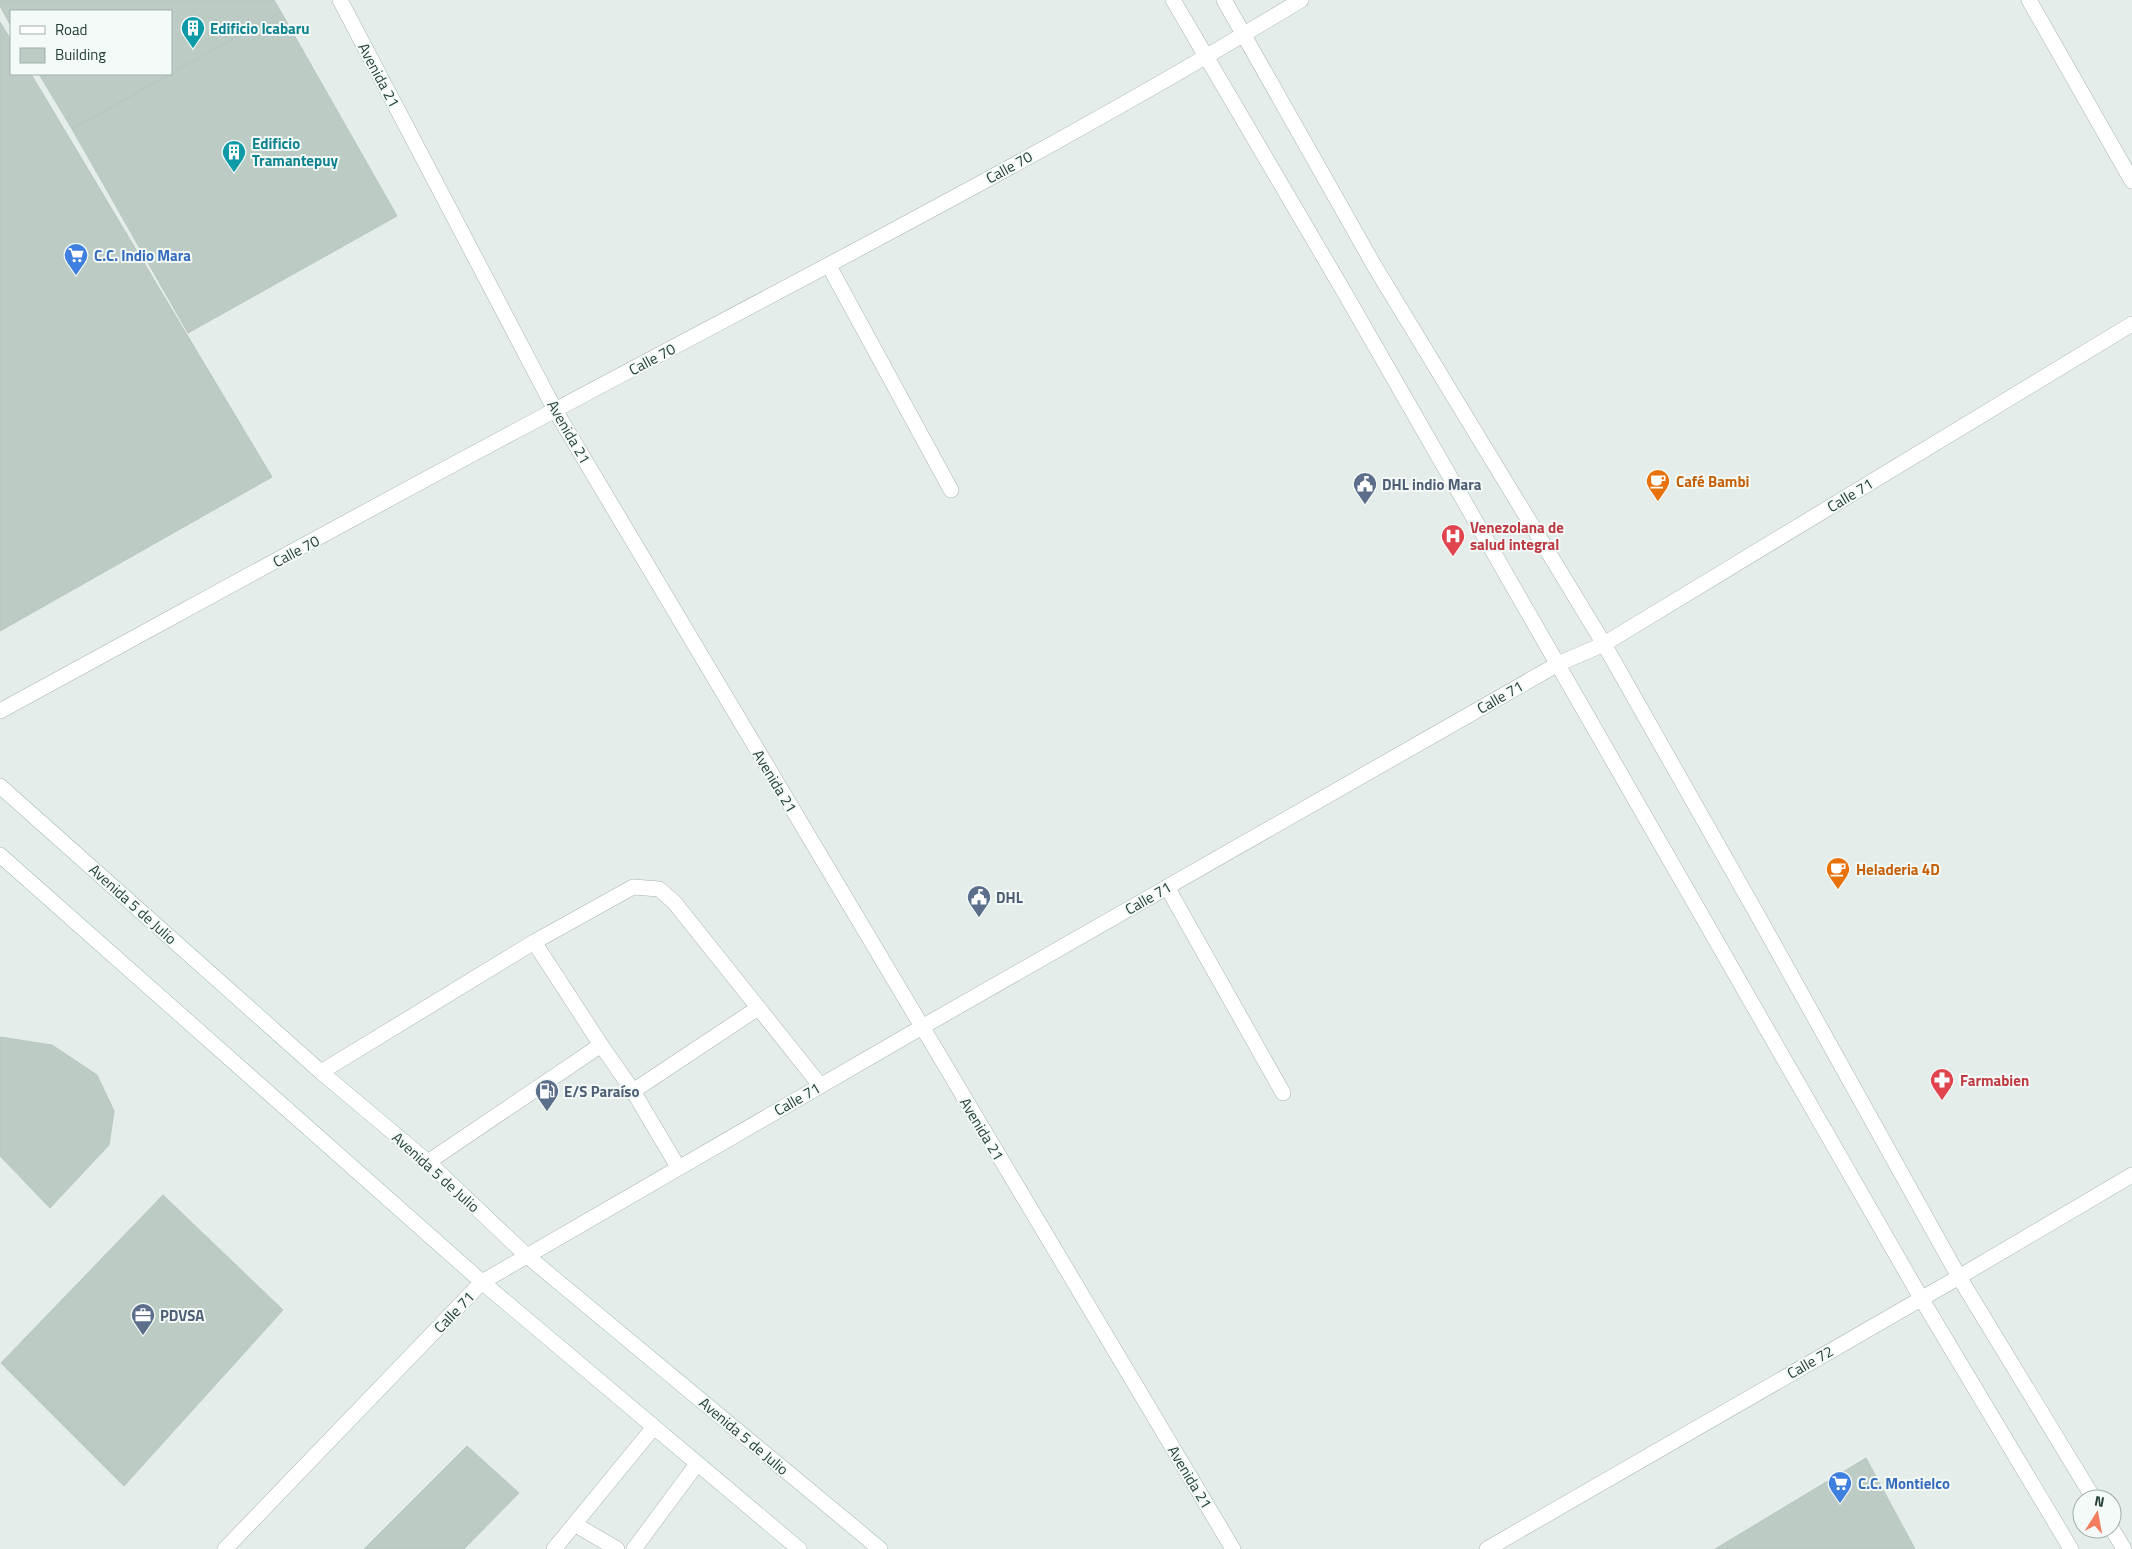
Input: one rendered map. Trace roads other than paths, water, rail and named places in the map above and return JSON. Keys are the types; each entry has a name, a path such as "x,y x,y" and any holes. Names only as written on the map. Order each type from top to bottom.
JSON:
{"street":[{"name":"Avenida 21","path":"340,0 555,410 1233,1549"},
{"path":"1173,0 1558,664 1921,1298 2071,1549"},
{"path":"1224,0 1375,267 1604,644 1767,931 1959,1277 2088,1489"},
{"name":"Calle 70","path":"0,711 555,410 829,266 1207,57 1300,0"},
{"path":"2029,0 2132,181"},
{"path":"829,266 951,490"},
{"name":"Calle 71","path":"225,1549 482,1282 820,1085 1558,664 1604,644 2132,324"},
{"name":"Avenida 5 de Julio","path":"0,786 321,1072 428,1162 526,1255 880,1549"},
{"path":"0,855 482,1282 799,1549"},
{"path":"321,1072 534,942 633,887 659,889 674,902 820,1085"},
{"path":"1168,887 1283,1092"},
{"path":"534,942 633,1091 678,1167"},
{"path":"633,1091 758,1008"},
{"path":"428,1162 601,1045"},
{"name":"Calle 72","path":"1487,1549 2132,1175"},
{"path":"554,1549 654,1427"},
{"path":"634,1549 698,1464"},
{"path":"576,1524 617,1549"}],"place":[{"name":"Edificio Icabaru","path":"193,49"},
{"name":"Edificio Tramantepuy","path":"234,173"},
{"name":"C.C. Indio Mara","path":"76,276"},
{"name":"Café Bambi","path":"1658,502"},
{"name":"DHL indio Mara","path":"1365,505"},
{"name":"Venezolana de salud integral","path":"1453,557"},
{"name":"Heladeria 4D","path":"1838,890"},
{"name":"DHL","path":"979,918"},
{"name":"Farmabien","path":"1942,1101"},
{"name":"E/S Paraíso","path":"547,1112"},
{"name":"PDVSA","path":"143,1336"},
{"name":"C.C. Montielco","path":"1840,1504"}]}
